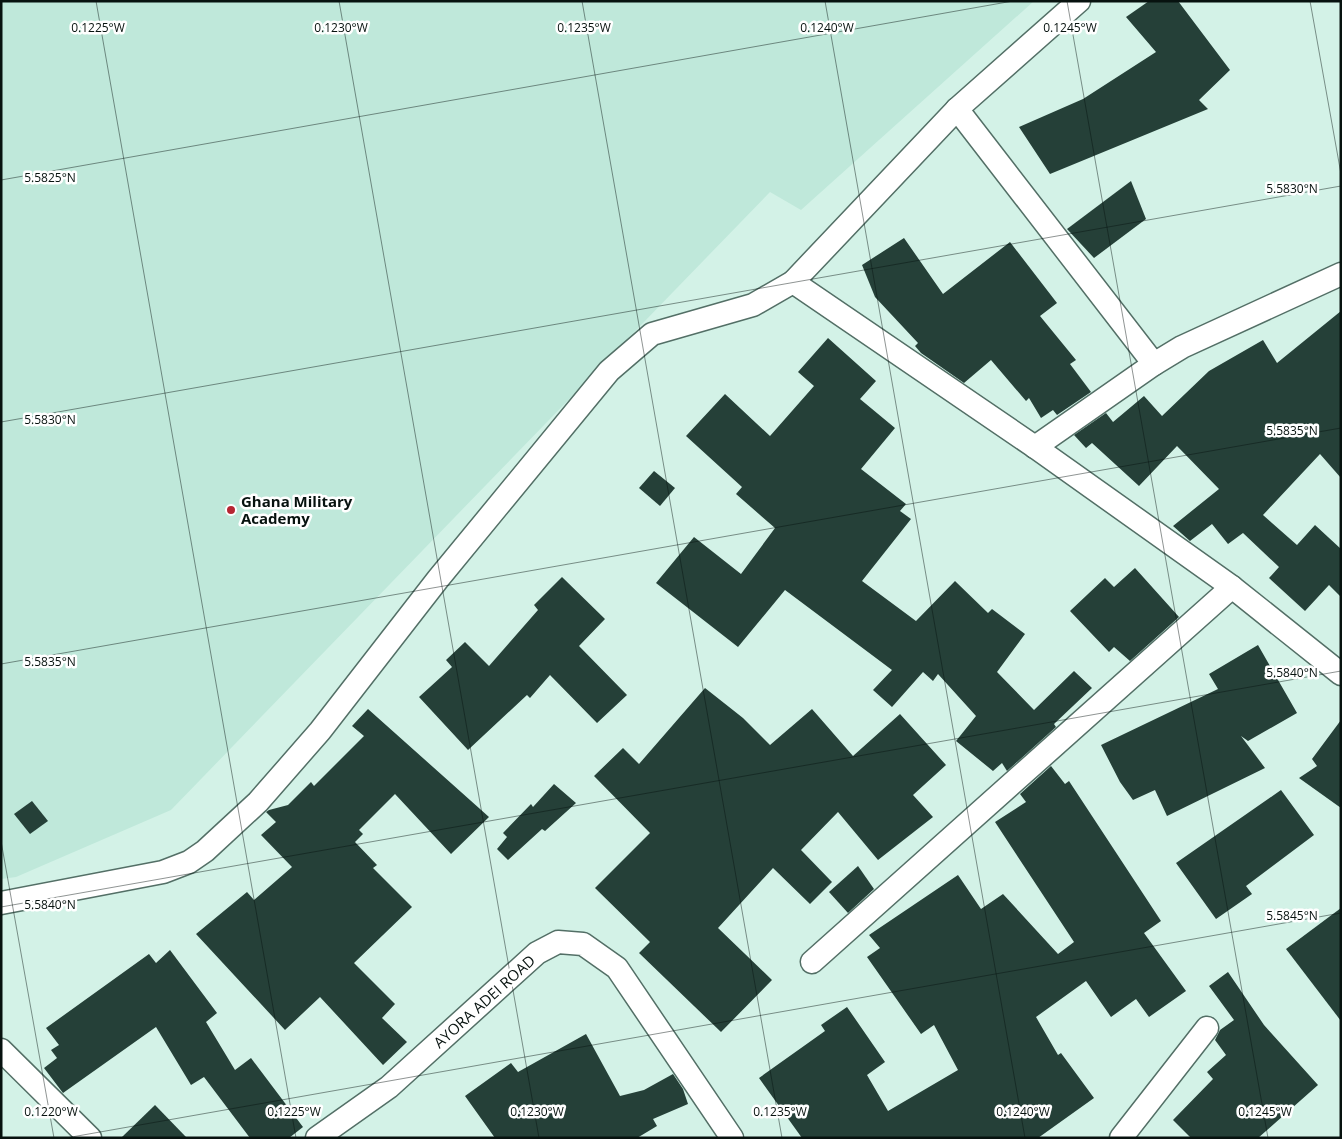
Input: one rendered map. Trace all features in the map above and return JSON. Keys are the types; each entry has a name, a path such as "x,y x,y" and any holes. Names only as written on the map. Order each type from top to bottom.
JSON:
{"street":[{"path":"1,903 163,872 189,862 205,851 258,802 320,731 438,579 609,371 652,334 753,305 793,282 957,109 1079,1"},
{"path":"957,109 1154,364"},
{"path":"1035,447 1154,364 1182,347 1341,274"},
{"path":"793,282 1035,447 1232,587 1341,674"},
{"path":"812,962 1232,587"},
{"name":"AYORA ADEI ROAD","path":"317,1138 389,1087 537,952 558,942 583,944 617,968 732,1138"},
{"path":"1122,1138 1207,1028"},
{"path":"1,1050 90,1138"}],"shaded area":[{"name":"Ghana Military Academy","path":"1,1 1034,1 801,210 770,192 171,810 16,877 1,879"}],"building":[{"path":"1149,1 1178,1 1230,70 1199,100 1208,109 1050,174 1019,127 1083,99 1156,52 1126,17"},
{"path":"1131,181 1146,219 1094,258 1067,229"},
{"path":"904,238 943,294 1010,242 1057,303 1040,316 1076,360 1070,364 1091,392 1057,415 1053,410 1041,418 1029,398 1026,401 991,360 964,383 921,353 915,346 918,343 875,297 862,265"},
{"path":"1341,311 1341,478 1320,454 1263,515 1297,545 1315,525 1341,549 1341,597 1329,585 1305,611 1269,578 1279,567 1243,533 1228,544 1212,524 1190,541 1173,526 1219,489 1177,446 1139,486 1092,443 1086,448 1074,435 1106,413 1113,422 1144,396 1162,416 1209,371 1263,340 1277,363"},
{"path":"828,338 876,381 860,399 895,428 861,469 906,504 900,511 911,519 862,581 916,621 955,581 988,613 992,609 1025,634 997,672 1034,710 1074,671 1092,688 1054,724 1056,727 1007,771 1002,763 993,771 956,741 976,716 938,674 933,681 923,672 892,707 873,690 892,670 785,590 738,647 656,583 694,537 741,574 775,528 736,494 742,487 686,436 725,394 770,436 814,386 798,372"},
{"path":"654,471 675,488 660,506 639,488"},
{"path":"1135,568 1179,617 1130,661 1114,647 1109,652 1070,611 1105,578 1114,587"},
{"path":"562,577 605,619 579,646 627,695 597,723 550,675 530,698 527,695 468,750 419,697 452,667 446,660 465,642 489,666 538,610 534,605"},
{"path":"1258,645 1297,713 1248,741 1241,736 1265,768 1167,816 1155,790 1133,800 1120,782 1101,745 1218,689 1209,674"},
{"path":"705,688 743,718 770,745 812,709 853,756 900,714 946,765 913,795 933,817 878,860 838,812 801,850 832,882 810,904 773,868 718,928 772,980 721,1032 639,953 650,942 595,888 650,833 594,776 623,748 639,764"},
{"path":"368,709 489,817 451,854 395,794 359,830 363,834 355,842 377,865 373,868 412,907 354,963 395,1004 382,1018 407,1042 383,1065 320,997 285,1030 196,934 247,892 254,900 292,867 261,835 276,822 266,812 288,805 311,782 314,786 364,736 352,726"},
{"path":"1341,720 1341,808 1299,778 1317,766 1312,759"},
{"path":"1051,766 1065,784 1069,781 1161,921 1144,933 1186,991 1149,1017 1136,999 1111,1017 1086,981 1036,1017 1058,1055 1061,1053 1094,1098 1038,1138 802,1138 759,1078 825,1031 821,1025 847,1007 885,1062 867,1075 888,1111 958,1070 934,1025 921,1034 867,957 880,948 869,935 958,875 981,909 1003,894 1058,954 1074,942 995,822 1026,802 1020,794"},
{"path":"554,784 576,803 545,831 542,829 508,860 497,849 507,837 503,833 531,804 533,807"},
{"path":"1281,790 1314,835 1246,886 1252,894 1216,919 1176,863"},
{"path":"32,801 48,821 30,834 14,814"},
{"path":"858,866 874,889 848,913 829,892"},
{"path":"1341,908 1341,1021 1286,949"},
{"path":"170,950 217,1013 206,1022 235,1070 251,1058 303,1127 289,1138 250,1138 204,1077 191,1085 156,1027 63,1093 44,1068 57,1058 51,1050 59,1045 46,1028 149,954 156,963"},
{"path":"1228,972 1264,1025 1318,1085 1258,1138 1191,1138 1173,1120 1213,1079 1207,1072 1226,1055 1215,1040 1220,1030 1234,1020 1209,986"},
{"path":"586,1034 620,1096 644,1090 673,1074 683,1089 688,1104 653,1119 657,1126 637,1138 495,1138 465,1096 511,1063 518,1072"},
{"path":"155,1105 187,1138 121,1138"}],"place":[{"name":"Ghana Military Academy","path":"231,510"}]}
